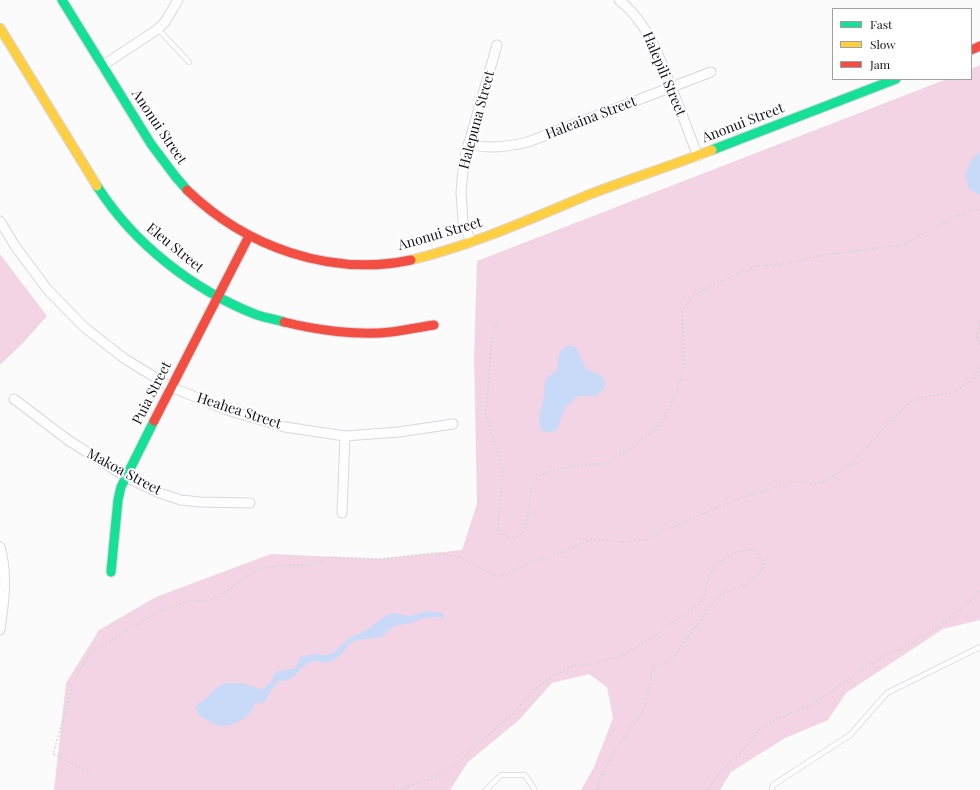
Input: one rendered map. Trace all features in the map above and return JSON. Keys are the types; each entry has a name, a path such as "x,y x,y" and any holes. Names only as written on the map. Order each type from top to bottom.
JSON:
{"street":[{"name":"Anonui Street","path":"62,0 163,162 188,191 211,211 249,236 280,250 300,256 346,264 380,264 414,259 471,242 591,194 698,156 893,80"},
{"path":"102,66 158,29 165,22 178,0"},
{"name":"Halepili Street","path":"619,0 639,20 650,36 698,156"},
{"name":"Eleu Street","path":"0,28 98,188 123,220 151,250 183,275 218,297 258,314 302,326 346,332 390,332 434,325"},
{"name":"Halepuna Street","path":"471,242 463,222 461,192 464,160 497,45"},
{"name":"Haleaina Street","path":"468,144 480,147 504,148 528,142 711,72"},
{"name":"Heahea Street","path":"0,221 47,289 84,327 126,360 171,387 227,410 285,427 345,436 399,432 453,424"},
{"name":"Puia Street","path":"111,572 118,500 121,487 249,236"},
{"name":"Makoa Street","path":"14,399 68,440 126,476 157,492 181,500 250,503"},
{"path":"342,513 345,436"},
{"path":"0,547 5,575 5,591 0,630"}],"lane":[{"path":"158,29 190,62"},
{"path":"772,790 772,785 850,735 887,693 980,647"},
{"path":"486,790 501,775 525,774 535,790"}],"path":[{"path":"497,322 491,347 486,415 503,470 498,530 503,535 516,537 522,533 526,525 533,483 538,476 551,471 580,465 605,463 627,451 655,430 669,409 678,388 684,367 682,312 695,294 757,266 785,264 823,255 902,245 965,212 980,209"},
{"path":"980,320 977,336 980,345"},
{"path":"91,773 53,754 73,684 88,657 96,649 159,611 188,601 205,601 218,597 253,572 264,567 290,565 310,566 331,557 380,559 434,553 457,556 496,576 507,575 517,568 554,555 592,539 624,542 648,539 690,519 734,501 792,481 814,484 824,482 853,462 891,420 911,402 923,397 951,393 961,388 970,382 978,373 980,367"},
{"path":"397,790 437,776 458,763 504,722 537,687 552,676 574,666 594,664 623,655 651,638 698,605 704,598 710,572 716,562 739,551 754,550 762,560 764,567 759,574 747,584 719,595 672,659 662,665 652,666 652,679 648,699 642,714 620,744 598,781 597,790"},
{"path":"707,790 722,770 749,745 759,730 778,718 808,706 830,694 872,663 914,642 948,622 974,598 980,590"}],"shaded area":[{"path":"980,65 980,620 943,629 846,693 828,720 785,738 731,772 720,790 581,790 594,767 613,718 607,687 589,674 552,683 519,720 468,762 450,790 54,790 66,683 99,630 156,597 271,554 380,559 462,550 477,504 474,358 477,261 944,80 972,80 972,69"},
{"path":"0,254 47,316 22,344 0,365"}],"water":[{"path":"980,152 980,195 969,189 965,175 971,160"},
{"path":"567,346 576,347 586,369 602,376 605,383 604,389 595,396 578,396 574,399 565,408 557,430 546,433 541,429 539,419 545,382 549,376 557,370 559,354"},
{"path":"426,611 443,613 444,619 437,617 423,618 415,622 394,626 381,637 357,640 348,645 340,655 330,662 314,661 308,663 292,678 283,681 279,680 271,690 266,701 261,704 256,702 250,713 237,722 221,726 198,715 196,707 198,703 205,700 214,690 225,683 242,683 263,690 267,684 271,683 273,677 278,671 294,669 301,656 315,654 327,655 333,653 348,639 368,629 388,614 392,613 411,616"}],"traffic: fast":[{"path":"62,0 151,144 187,190"},
{"path":"712,150 893,80"},
{"path":"97,186 129,227 147,246 167,263 188,278 233,305 257,315 284,322"},
{"path":"111,572 118,500 121,487 154,421"}],"traffic: slow":[{"path":"0,28 97,186"},
{"path":"411,260 479,239 588,195 712,150"}],"traffic: jam":[{"path":"972,50 980,46"},
{"path":"187,190 210,210 236,227 262,242 291,253 320,260 350,264 381,264 411,260"},
{"path":"154,421 249,236"},
{"path":"284,322 310,328 351,333 391,332 434,325"}]}
